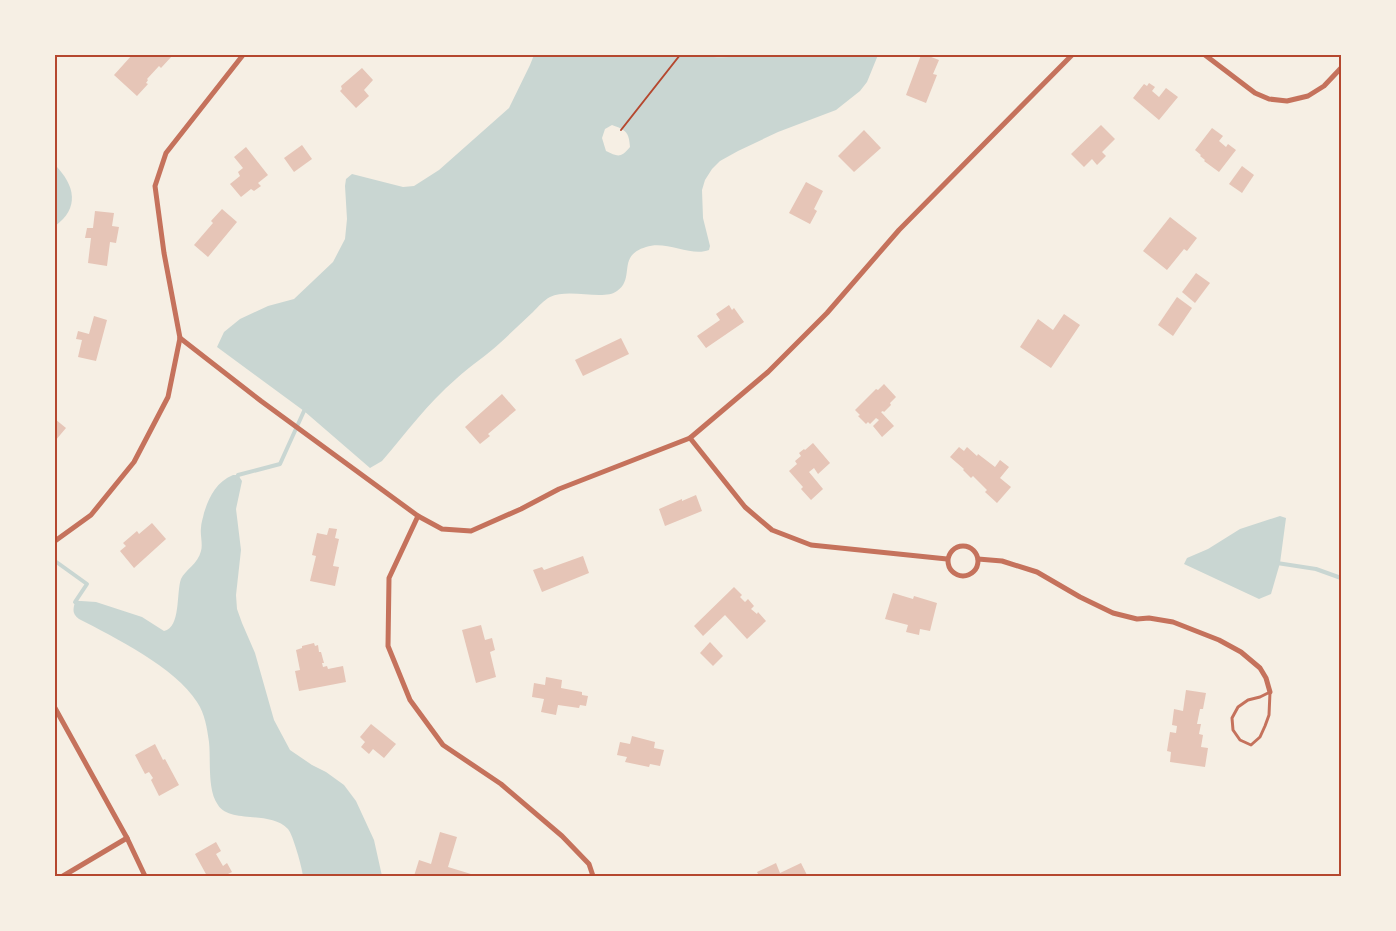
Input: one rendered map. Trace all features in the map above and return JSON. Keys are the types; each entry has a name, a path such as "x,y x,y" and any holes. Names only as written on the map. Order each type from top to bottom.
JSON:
{"street":[{"path":"55,541 91,515 134,462 168,397 180,338 154,186 166,153 243,55"},
{"path":"180,338 261,401 418,516 442,529 472,531 559,489 690,438 768,372 827,313 899,230 1072,55"},
{"path":"1205,55 1255,93 1269,99 1284,101 1308,96 1324,86 1341,68"},
{"path":"690,438 745,507 772,530 811,545 948,559"},
{"path":"418,516 389,578 388,646 410,700 443,745 501,784 554,829 589,864 593,876"},
{"path":"965,546 974,550 978,559 978,564 973,574 963,577 953,574 950,570 949,554 956,548 965,546"},
{"path":"978,559 1002,561 1037,572 1080,597 1113,613 1137,619 1173,622 1219,640 1241,652 1260,668 1266,678 1270,692"},
{"path":"55,708 127,838 145,876"},
{"path":"63,876 127,838"}],"lane":[{"path":"1270,692 1269,714 1260,737 1251,745 1240,740 1233,730 1232,718 1238,707 1248,700 1270,692"}],"path":[{"path":"621,130 680,55"}],"shaded area":[{"path":"534,55 700,55 732,57 752,55 878,55 867,82 860,91 836,110 778,132 738,151 720,161 712,169 705,180 702,190 703,218 710,246 709,250 694,252 662,245 646,247 631,256 625,280 617,291 604,295 567,294 548,298 495,348 446,388 417,418 382,461 370,468 304,411 217,347 224,332 240,319 268,306 294,299 333,262 345,239 347,219 346,179 352,174 403,187 414,186 439,170 509,108","holes":["612,125 624,130 628,135 630,147 622,155 606,151 602,138 605,129"]},
{"path":"55,165 67,180 72,196 68,212 55,226"},
{"path":"233,475 238,475 242,481 236,509 241,550 236,595 237,609 255,653 274,720 290,750 344,785 356,801 374,840 382,876 303,876 297,851 288,829 280,823 271,820 241,816 224,811 218,805 212,791 210,749 204,716 197,702 175,677 160,666 126,644 79,619 74,613 75,602 96,602 142,617 164,631 169,628 176,616 181,579 197,560 201,551 201,524 208,501 218,486"},
{"path":"1280,516 1286,518 1280,563 1271,594 1259,599 1184,564 1187,558 1208,549 1240,529"}],"building":[{"path":"132,55 172,56 147,79 146,83 148,84 137,96 114,75"},
{"path":"921,55 939,60 933,74 937,75 926,103 906,95"},
{"path":"362,68 373,80 364,90 369,96 356,108 340,91 342,89 341,86"},
{"path":"1149,83 1155,87 1152,91 1159,97 1166,88 1178,97 1159,120 1133,98 1144,84 1147,86"},
{"path":"1101,125 1115,139 1102,152 1106,156 1097,165 1092,159 1084,167 1071,154"},
{"path":"1212,128 1223,136 1219,141 1226,147 1228,144 1236,150 1219,172 1204,161 1195,150"},
{"path":"864,130 881,148 854,172 838,156"},
{"path":"302,145 312,159 294,172 284,158"},
{"path":"246,147 268,175 258,183 261,186 254,191 251,189 241,197 230,184 240,176 238,172 243,168 234,157"},
{"path":"1242,166 1254,175 1242,193 1229,184"},
{"path":"806,182 823,191 814,209 817,211 810,224 789,213"},
{"path":"222,209 237,222 208,257 194,245"},
{"path":"95,211 114,213 112,226 119,227 116,243 110,242 107,266 88,263 91,238 85,238 87,228 93,228"},
{"path":"1170,217 1197,238 1187,251 1184,249 1167,270 1143,251"},
{"path":"1196,273 1210,283 1195,303 1182,292"},
{"path":"1177,297 1192,308 1173,336 1158,325"},
{"path":"729,305 732,310 734,308 744,322 706,348 697,336 720,320 716,314"},
{"path":"1064,314 1080,325 1051,368 1020,347 1038,319 1053,330"},
{"path":"94,316 107,320 96,361 78,357 82,340 76,339 78,331 89,334"},
{"path":"621,338 629,354 583,376 575,360"},
{"path":"884,384 896,397 884,412 881,412 894,426 882,437 873,426 879,420 876,418 870,424 868,422 866,424 855,410 876,389 878,390"},
{"path":"502,394 516,410 488,434 490,436 480,444 465,427"},
{"path":"55,419 66,428 55,441"},
{"path":"813,443 830,463 818,474 814,468 809,472 823,489 811,500 789,471 797,464 795,461 801,456 799,453"},
{"path":"959,447 964,451 967,447 977,456 978,454 995,467 1000,460 1009,467 1000,478 1011,487 997,503 985,492 987,490 973,476 971,478 950,457"},
{"path":"696,495 702,511 665,526 659,509"},
{"path":"152,523 166,539 134,568 120,551 126,546 123,543 137,531 139,534"},
{"path":"329,528 337,529 335,538 339,539 333,566 339,567 335,586 310,581 316,556 312,555 317,533 327,535"},
{"path":"583,556 589,573 542,592 533,570 542,567 544,570"},
{"path":"734,587 742,595 740,597 745,602 748,599 754,606 751,609 757,614 758,612 766,621 747,639 725,615 703,636 694,626"},
{"path":"893,593 913,599 914,596 937,603 930,631 920,629 919,635 906,632 908,625 885,619"},
{"path":"481,625 485,640 492,638 495,650 490,652 496,677 476,683 462,630"},
{"path":"710,642 723,656 713,666 700,653"},
{"path":"314,643 315,646 318,645 319,652 321,652 324,663 322,663 323,667 327,666 328,669 343,666 346,682 299,691 295,671 300,670 296,650 302,648 302,646"},
{"path":"546,677 562,680 561,688 582,692 582,695 588,696 586,706 580,705 579,708 558,705 556,715 541,712 544,699 532,697 534,683 545,685"},
{"path":"1186,690 1206,693 1203,709 1200,709 1197,724 1201,724 1199,734 1203,735 1201,747 1208,748 1205,767 1170,762 1171,752 1167,751 1170,732 1176,733 1177,726 1172,725 1174,709 1183,711"},
{"path":"371,724 396,744 384,758 373,749 369,754 361,747 365,742 360,737"},
{"path":"632,736 655,742 654,748 664,750 660,766 650,764 649,767 625,762 627,757 617,755 620,742 630,744"},
{"path":"155,744 179,785 159,796 151,780 153,778 149,772 145,774 135,755"},
{"path":"440,832 457,837 448,867 471,874 470,876 414,876 419,860 431,864"},
{"path":"216,842 221,851 216,854 223,866 227,863 232,872 224,876 207,876 195,854"},
{"path":"776,863 780,873 801,863 807,875 759,876 757,872"}],"waterway":[{"path":"237,479 238,475 280,464 304,411 308,409"},
{"path":"55,561 87,584 75,602 79,603"},
{"path":"1277,563 1316,569 1341,578"}]}
